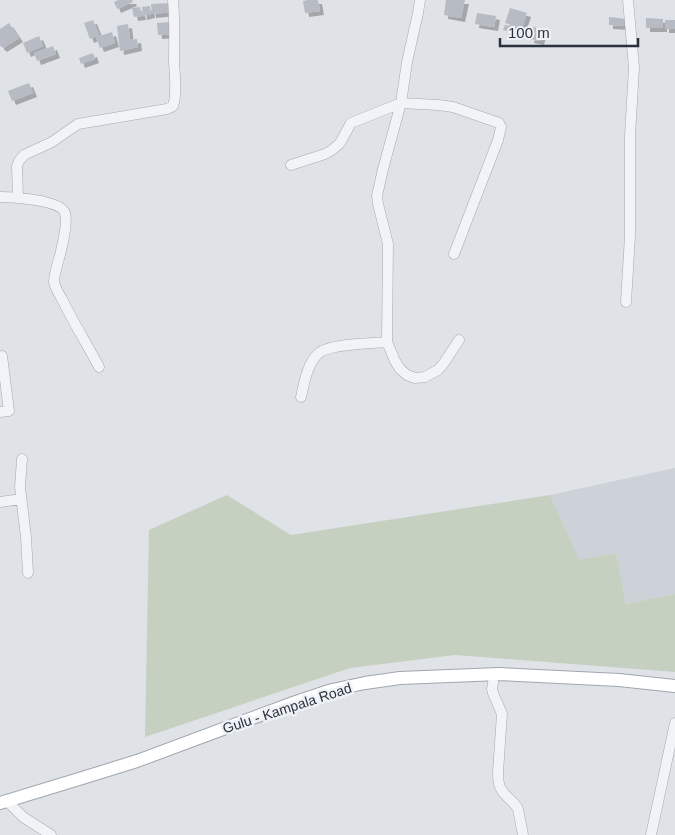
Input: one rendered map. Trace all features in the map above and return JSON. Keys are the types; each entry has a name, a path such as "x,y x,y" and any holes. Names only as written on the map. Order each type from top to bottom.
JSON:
{"main road":[{"name":"Gulu - Kampala Road","path":"3,802 137,761 332,690 364,683 400,678 499,674 619,680 675,686"}],"street":[{"path":"18,198 17,166 24,155 52,142 78,124 167,109 173,106 175,87 173,0"},
{"path":"420,0 401,103 383,169 377,200 388,244 387,342 400,369 406,375 414,378 425,376 438,370 459,340"},
{"path":"626,302 630,236 630,135 634,68 628,0"},
{"path":"291,165 325,154 340,143 352,123 401,103 453,107 494,120 501,125 498,140 454,254"},
{"path":"0,196 47,202 61,208 66,214 55,285 73,322 99,367"},
{"path":"301,397 305,378 314,358 322,351 364,343 387,342"},
{"path":"0,357 2,356 9,411 0,412"},
{"path":"22,459 20,487 28,573"},
{"path":"0,502 21,498"},
{"path":"499,674 494,678 492,690 502,714 498,781 500,788 517,805 523,835"},
{"path":"651,835 675,723"},
{"path":"3,802 22,817 51,835"}],"shaded area":[{"path":"675,468 675,594 626,604 616,553 579,561 550,495"}],"green space":[{"path":"227,495 291,535 550,495 579,560 616,553 626,604 675,594 675,672 455,655 350,668 145,737 149,530"}],"building":[{"path":"118,0 132,0 133,2 117,9 114,2"},
{"path":"318,0 320,11 305,13 303,1"},
{"path":"446,0 465,0 461,18 444,15"},
{"path":"171,3 172,12 152,14 151,4"},
{"path":"150,6 151,14 143,16 142,7"},
{"path":"140,7 142,16 134,17 132,8"},
{"path":"510,8 527,13 522,28 505,23"},
{"path":"477,13 496,16 494,27 475,24"},
{"path":"609,17 627,19 626,26 609,25"},
{"path":"646,18 663,19 663,28 646,28"},
{"path":"93,20 99,35 90,39 84,23"},
{"path":"665,20 675,20 675,29 665,29"},
{"path":"171,22 172,34 158,35 157,23"},
{"path":"9,23 19,38 3,48 0,46 0,29"},
{"path":"128,24 130,40 137,39 138,47 120,51 117,26"},
{"path":"505,25 512,26 511,32 503,30"},
{"path":"533,27 543,29 540,41 530,39"},
{"path":"112,32 115,43 100,48 96,37"},
{"path":"39,36 43,46 27,53 23,43"},
{"path":"53,46 56,54 37,61 34,53"},
{"path":"93,53 95,59 81,64 79,58"},
{"path":"29,83 33,93 12,101 8,91"}]}
